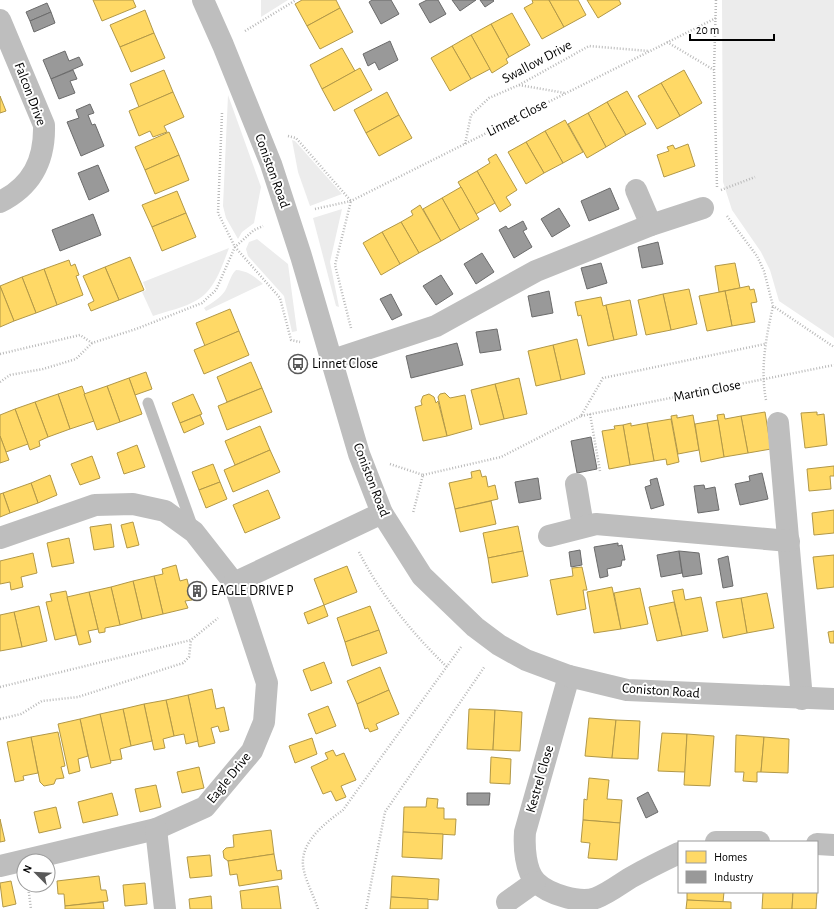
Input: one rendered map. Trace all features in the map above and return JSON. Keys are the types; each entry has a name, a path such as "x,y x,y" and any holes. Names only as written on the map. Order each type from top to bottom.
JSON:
{"street":[{"name":"Coniston Road","path":"203,0 255,125 296,242 359,454 382,513 422,576 475,627 499,645 526,660 569,676 627,690 834,700"},
{"name":"Falcon Drive","path":"0,20 44,125 44,142 41,157 28,182 16,194 0,202"},
{"path":"636,190 651,225"},
{"path":"330,353 357,352 436,326 536,271 710,200"},
{"path":"778,423 802,699"},
{"path":"576,484 583,526"},
{"name":"Eagle Drive","path":"0,538 95,505 133,504 165,511 194,532 237,592 267,683 264,722 252,751 205,808 156,830 0,866"},
{"path":"237,592 348,530 382,513"},
{"path":"549,536 583,526 596,524 789,541"},
{"name":"Kestrel Close","path":"535,882 528,865 524,849 525,832 569,676"},
{"path":"156,830 165,909"},
{"path":"818,844 834,845"},
{"path":"505,906 535,882 556,893 575,900 587,901 597,898 646,869 678,853"}],"lane":[{"path":"148,403 194,532"}],"path":[{"path":"223,45 296,0"},
{"path":"716,0 710,200 755,177"},
{"name":"Linnet Close","path":"315,209 352,201 716,18"},
{"path":"667,42 714,70"},
{"name":"Swallow Drive","path":"465,144 471,115 489,98 519,85 589,46 649,51"},
{"path":"519,85 565,93"},
{"path":"222,112 218,213 235,247 280,298 291,340 330,353"},
{"path":"255,125 296,138 352,201 335,265 357,352"},
{"path":"727,215 757,256 764,271 773,306 765,344 763,380 771,424 778,423"},
{"path":"0,382 10,375 43,370 76,359 92,343 136,329 202,303 216,290 235,247 254,230 268,223"},
{"path":"773,306 834,347"},
{"path":"0,354 80,335 92,343"},
{"path":"359,454 423,475 501,457 580,416 603,378 765,344"},
{"name":"Martin Close","path":"580,416 834,365"},
{"path":"576,484 601,479 590,414"},
{"path":"403,547 423,475"},
{"path":"348,530 373,577 429,650 447,667"},
{"path":"0,687 191,640 237,592"},
{"path":"318,909 304,871 303,857 309,843 322,825 343,810 475,627"},
{"path":"0,719 21,714 42,701 78,697 184,663 190,657 191,640"},
{"path":"366,909 385,812 499,645"},
{"path":"29,893 31,909"}],"shaded area":[{"path":"261,0 288,0 261,17"},
{"path":"722,0 834,0 834,338 779,301 770,270 761,252 732,210 723,182"},
{"path":"228,95 261,187 254,223 242,232 238,239 226,218 223,206"},
{"path":"292,140 295,141 342,194 310,206 298,172"},
{"path":"342,209 330,262 339,307 336,306 313,218"},
{"path":"257,239 288,264 297,331 292,332 284,296 248,256 246,249 249,242"},
{"path":"229,248 221,270 209,290 203,296 187,305 153,316 142,292 146,290 143,282"},
{"path":"236,270 251,274 263,284 206,311 204,308 225,291"}],"building: Homes":[{"path":"93,0 133,0 136,7 102,21"},
{"path":"302,0 336,0 340,8 307,26 295,4"},
{"path":"532,0 549,0 564,27 542,39 524,8 533,3"},
{"path":"549,0 578,0 586,15 564,27"},
{"path":"587,0 619,0 621,4 598,18"},
{"path":"340,8 353,32 320,49 307,26"},
{"path":"145,10 154,33 120,47 110,25"},
{"path":"512,13 530,45 509,57 491,24"},
{"path":"491,24 509,57 506,59 508,63 492,73 471,35"},
{"path":"154,33 165,58 131,72 120,47"},
{"path":"471,35 490,69 471,79 452,46"},
{"path":"452,46 471,79 450,91 431,58"},
{"path":"342,48 355,71 322,89 310,65"},
{"path":"360,68 372,90 334,111 322,89"},
{"path":"164,70 173,92 139,107 130,84"},
{"path":"684,70 702,103 680,116 661,83"},
{"path":"661,83 680,116 657,129 638,96"},
{"path":"627,91 646,124 626,135 607,102"},
{"path":"173,92 184,117 164,126 167,132 153,137 150,131 139,136 129,111"},
{"path":"387,92 399,115 366,133 354,110"},
{"path":"0,96 6,111 0,113"},
{"path":"607,102 626,135 606,147 588,113"},
{"path":"588,113 606,147 587,158 568,124"},
{"path":"399,115 412,138 379,156 366,133"},
{"path":"565,120 583,152 563,163 545,131"},
{"path":"545,131 563,163 544,173 526,142"},
{"path":"169,132 179,155 145,170 135,147"},
{"path":"526,142 544,173 526,184 508,152"},
{"path":"688,144 695,166 664,177 657,155 669,151 667,147 673,145 675,149"},
{"path":"496,154 517,190 506,197 511,205 500,212 477,171 490,163 488,159"},
{"path":"179,155 189,180 155,194 145,170"},
{"path":"477,171 495,203 476,214 458,182"},
{"path":"461,187 479,219 460,230 442,198"},
{"path":"177,191 186,213 152,227 142,205"},
{"path":"442,198 460,230 441,241 423,209"},
{"path":"420,205 441,241 419,253 401,222 413,215 411,211"},
{"path":"186,213 196,237 162,251 152,227"},
{"path":"401,222 419,253 400,264 382,232"},
{"path":"382,232 400,264 381,275 363,243"},
{"path":"130,257 144,290 119,300 105,267"},
{"path":"69,260 71,266 75,264 79,275 76,276 83,295 57,305 44,269"},
{"path":"735,263 740,288 719,292 715,266"},
{"path":"105,267 119,300 91,311 88,304 94,301 83,276"},
{"path":"44,269 57,305 36,313 22,277"},
{"path":"22,277 36,313 14,321 0,286"},
{"path":"0,286 14,321 0,327"},
{"path":"749,286 750,290 754,289 757,302 751,303 755,322 732,326 725,291"},
{"path":"689,289 697,324 671,330 663,294"},
{"path":"725,291 732,326 707,331 699,296"},
{"path":"663,294 671,330 646,335 638,300"},
{"path":"601,297 603,306 606,305 614,340 588,346 581,315 578,316 575,302"},
{"path":"630,300 637,335 614,340 606,305"},
{"path":"230,309 239,331 205,346 196,323"},
{"path":"239,331 249,355 204,374 194,350"},
{"path":"577,339 585,374 561,380 553,345"},
{"path":"553,345 561,380 536,386 528,351"},
{"path":"251,362 262,388 227,402 217,377"},
{"path":"146,372 152,389 135,395 129,378"},
{"path":"129,378 142,414 120,422 107,386"},
{"path":"519,378 527,414 504,419 495,384"},
{"path":"495,384 504,419 480,425 471,390"},
{"path":"82,386 94,421 70,429 58,394"},
{"path":"107,386 120,422 97,430 84,394"},
{"path":"262,388 272,412 227,430 218,406"},
{"path":"445,393 450,398 465,395 472,429 447,436 438,397 440,394"},
{"path":"58,394 70,429 48,437 35,402"},
{"path":"193,394 202,414 180,423 172,403"},
{"path":"429,394 434,397 436,403 438,401 447,436 423,441 415,407 422,405 421,401 423,396"},
{"path":"35,402 48,437 39,441 40,446 30,450 15,409"},
{"path":"15,409 28,444 6,452 0,436 0,415"},
{"path":"765,412 771,449 748,453 741,416"},
{"path":"817,412 817,415 824,414 827,445 805,448 801,413"},
{"path":"724,414 725,419 741,416 748,453 724,457 717,415"},
{"path":"200,415 204,424 184,433 180,423"},
{"path":"677,415 677,418 693,415 699,450 678,454 671,416"},
{"path":"671,419 679,462 667,465 666,459 654,461 647,423"},
{"path":"718,420 724,457 701,462 695,424"},
{"path":"631,423 631,426 647,423 654,461 630,465 623,425"},
{"path":"623,425 630,465 609,469 602,431 615,429 614,426"},
{"path":"260,426 270,450 235,465 225,441"},
{"path":"0,436 9,460 0,463"},
{"path":"137,445 145,467 124,474 117,453"},
{"path":"270,450 280,472 233,492 224,470"},
{"path":"92,456 100,478 80,485 71,464"},
{"path":"213,464 220,482 199,490 192,472"},
{"path":"834,466 834,476 830,476 831,489 809,491 807,469"},
{"path":"480,470 482,477 486,476 488,487 495,485 498,499 455,509 449,483 472,478 471,472"},
{"path":"50,475 57,495 38,503 31,483"},
{"path":"220,482 227,499 206,508 199,490"},
{"path":"31,483 38,503 10,513 3,493"},
{"path":"268,490 280,518 245,533 233,505"},
{"path":"3,493 10,513 0,517 0,494"},
{"path":"491,501 496,524 460,532 455,509"},
{"path":"834,510 834,533 814,535 812,513"},
{"path":"133,522 139,545 127,548 121,525"},
{"path":"111,524 114,547 94,550 90,527"},
{"path":"518,526 523,551 488,558 483,533"},
{"path":"69,538 74,563 52,567 47,543"},
{"path":"523,551 528,576 492,583 488,558"},
{"path":"33,553 37,573 21,577 23,587 11,590 10,582 0,584 0,561"},
{"path":"834,555 834,587 817,589 813,557"},
{"path":"176,565 180,581 187,579 192,600 185,601 188,608 163,614 154,576 163,574 162,569"},
{"path":"347,566 357,592 324,605 314,579"},
{"path":"582,567 587,590 583,590 586,609 557,615 550,580 573,576 572,568"},
{"path":"154,576 163,614 142,619 133,581"},
{"path":"133,581 142,619 120,625 111,587"},
{"name":"EAGLE DRIVE P","path":"202,582 205,596 192,600 189,587"},
{"path":"111,587 120,625 105,628 105,632 99,633 89,592"},
{"path":"612,587 621,629 594,633 587,592"},
{"path":"640,588 648,624 621,629 614,593"},
{"path":"683,589 685,600 701,597 708,631 682,636 672,591"},
{"path":"66,591 76,635 55,640 46,602 52,601 50,594"},
{"path":"89,592 98,629 88,631 91,642 79,645 67,597"},
{"path":"767,593 774,628 747,633 741,598"},
{"path":"741,598 747,633 723,638 716,602"},
{"path":"674,602 682,636 657,641 649,607"},
{"path":"324,605 328,616 308,624 304,613"},
{"path":"39,606 47,641 22,647 14,612"},
{"path":"370,606 379,630 345,642 337,618"},
{"path":"14,612 22,647 0,651 0,615"},
{"path":"379,630 387,653 352,666 345,642"},
{"path":"834,631 834,643 830,643 828,632"},
{"path":"324,662 332,683 311,691 303,670"},
{"path":"380,667 389,690 357,704 347,681"},
{"path":"212,689 216,709 224,707 229,730 220,732 218,726 211,728 215,743 199,747 188,695"},
{"path":"389,690 399,714 376,724 378,729 370,732 368,728 365,729 357,704"},
{"path":"188,695 198,741 186,744 184,734 174,736 166,700"},
{"path":"166,700 174,736 163,739 165,748 154,750 144,704"},
{"path":"144,704 152,741 131,746 123,709"},
{"path":"328,706 336,726 316,734 308,714"},
{"path":"123,709 131,746 120,749 122,759 110,761 100,714"},
{"path":"469,709 495,710 493,750 467,749"},
{"path":"495,710 522,712 520,751 493,750"},
{"path":"100,714 111,763 91,768 80,719"},
{"path":"589,718 616,720 612,758 585,756"},
{"path":"80,719 88,756 78,759 80,771 69,774 58,724"},
{"path":"616,720 640,721 638,759 612,758"},
{"path":"58,732 65,766 61,767 64,778 56,779 54,784 44,786 40,782 31,737"},
{"path":"662,733 687,734 685,772 658,771"},
{"path":"687,734 714,736 710,786 684,785"},
{"path":"736,735 764,737 761,772 757,772 757,782 743,781 744,772 735,772"},
{"path":"31,737 38,773 23,776 24,780 15,782 7,742"},
{"path":"764,737 789,739 788,773 761,772"},
{"path":"312,738 317,754 295,763 289,746"},
{"path":"333,750 336,756 344,753 356,780 341,786 346,797 336,801 331,791 323,794 311,767 328,759 325,753"},
{"path":"491,757 511,759 510,784 490,783"},
{"path":"199,767 204,788 182,793 177,772"},
{"path":"589,778 609,780 607,799 622,800 620,823 583,820 584,799 587,800"},
{"path":"156,785 161,807 140,812 135,789"},
{"path":"112,793 118,815 83,823 78,802"},
{"path":"427,798 438,799 437,808 444,808 444,819 456,819 455,835 403,832 404,807 426,807"},
{"path":"56,807 61,828 39,833 34,812"},
{"path":"0,819 5,841 0,842"},
{"path":"583,820 620,823 617,860 588,858 590,843 581,842"},
{"path":"271,830 274,854 228,861 224,858 223,851 226,848 234,847 233,835"},
{"path":"403,832 443,834 442,859 402,857"},
{"path":"274,854 277,871 281,870 282,879 239,886 237,874 230,875 228,861"},
{"path":"210,855 212,876 190,878 187,857"},
{"path":"99,876 101,890 106,890 108,901 65,906 64,894 58,894 57,881"},
{"path":"392,876 439,879 438,900 391,897"},
{"path":"11,881 16,904 3,907 0,883"},
{"path":"145,883 147,904 125,906 123,885"},
{"path":"278,886 281,909 242,909 240,891"},
{"path":"687,893 724,893 723,902 687,900"},
{"path":"763,893 793,893 792,909 762,909"},
{"path":"793,893 817,893 816,909 792,909"},
{"path":"211,896 212,909 190,909 189,899"},
{"path":"391,897 428,899 428,909 390,909"},
{"path":"687,900 731,902 731,909 686,909"},
{"path":"103,902 104,909 65,909 65,906"}],"building: Industry":[{"path":"372,0 391,0 399,14 381,24 369,2"},
{"path":"427,0 438,0 446,14 430,23 419,4"},
{"path":"452,0 476,0 460,11"},
{"path":"480,0 493,0 494,1 485,7"},
{"path":"47,3 51,12 30,21 26,12"},
{"path":"51,12 55,23 34,32 30,21"},
{"path":"390,41 398,60 379,70 375,62 368,66 363,54"},
{"path":"65,51 69,61 79,57 83,65 51,79 43,60"},
{"path":"73,70 77,79 70,81 75,93 59,99 51,79"},
{"path":"90,104 94,113 88,115 92,125 95,124 104,146 81,156 67,122 79,118 76,110"},
{"path":"98,165 109,191 89,200 78,173"},
{"path":"610,188 619,209 589,221 581,201"},
{"path":"559,208 570,226 552,237 541,219"},
{"path":"93,214 101,235 60,251 52,230"},
{"path":"523,221 527,229 523,231 532,247 514,258 499,230 506,226 508,229"},
{"path":"658,242 663,264 642,268 638,247"},
{"path":"482,253 494,272 476,284 464,264"},
{"path":"601,263 607,283 587,289 581,268"},
{"path":"441,275 453,294 436,305 423,286"},
{"path":"549,291 553,313 532,317 528,296"},
{"path":"391,294 402,315 392,320 380,299"},
{"path":"497,329 501,350 480,353 476,332"},
{"path":"457,343 463,365 411,378 406,356"},
{"path":"591,437 597,469 577,473 571,441"},
{"path":"762,473 768,499 740,505 735,484 750,481 749,476"},
{"path":"538,478 541,499 519,503 515,482"},
{"path":"657,478 664,505 651,509 645,487 651,485 650,480"},
{"path":"704,485 705,489 715,487 719,510 698,513 694,486"},
{"path":"618,543 618,546 622,545 625,560 622,560 621,566 607,569 608,576 600,578 594,547"},
{"path":"580,550 582,565 571,567 569,552"},
{"path":"679,551 682,573 661,577 657,555"},
{"path":"679,551 699,553 702,574 683,577"},
{"path":"728,556 733,586 723,588 718,559"},
{"path":"648,792 658,812 646,818 637,798"},
{"path":"467,793 490,793 489,805 467,805"}],"place":[{"name":"Linnet Close","path":"298,364"},
{"name":"EAGLE DRIVE P","path":"197,591"}]}
